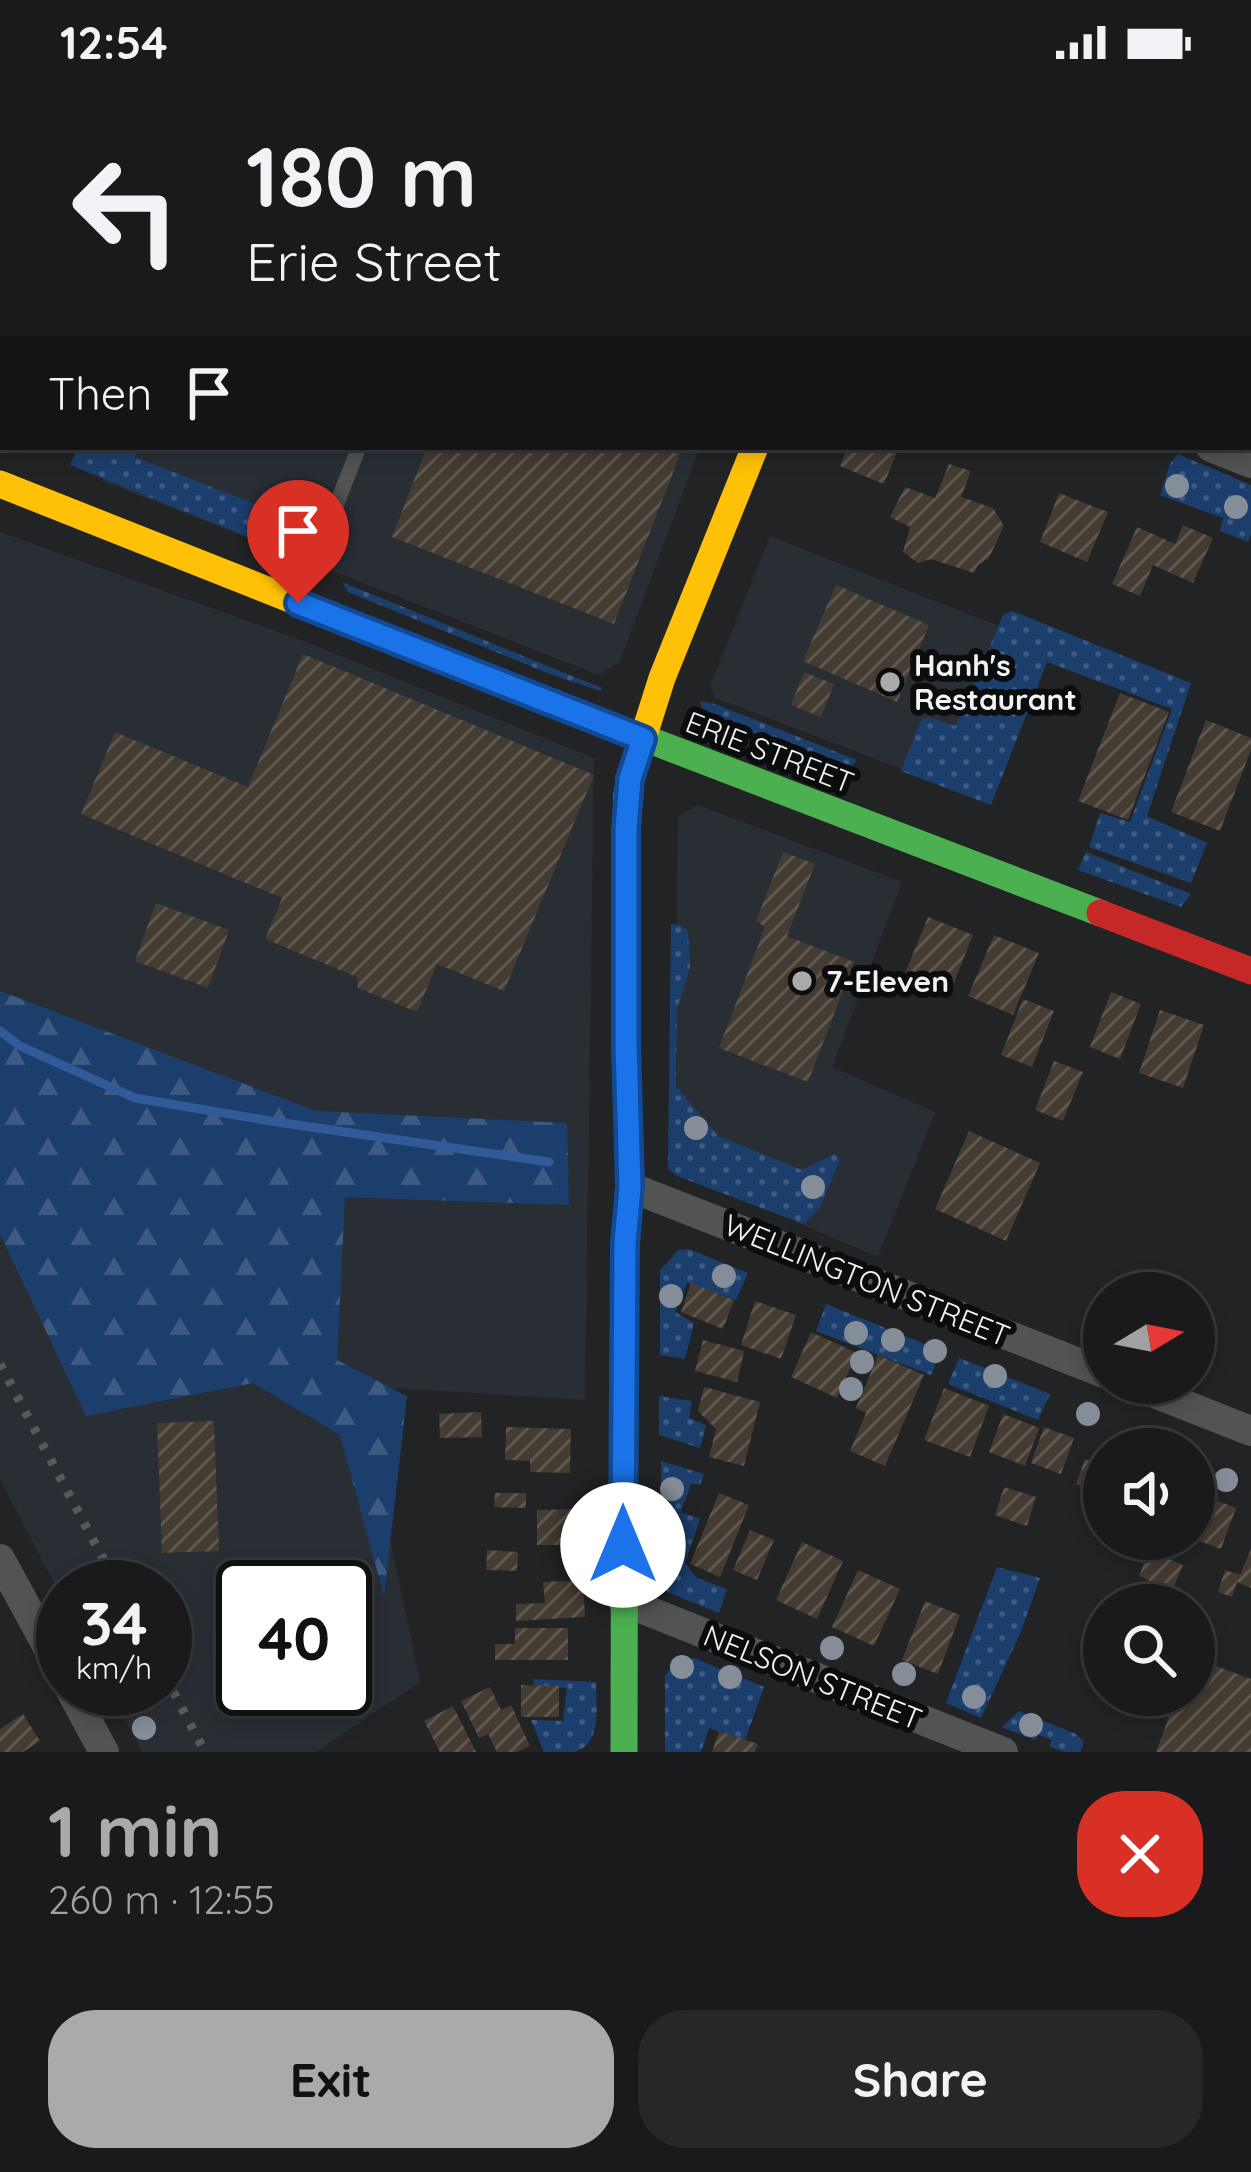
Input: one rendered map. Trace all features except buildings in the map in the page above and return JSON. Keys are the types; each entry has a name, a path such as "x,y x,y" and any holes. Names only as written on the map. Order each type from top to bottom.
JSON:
{"main road":[{"path":"624,1752 625,1243 630,1187 627,795 662,678 754,450"},
{"name":"ERIE STREET","path":"0,484 643,739 1251,971"}],"street":[{"path":"1218,450 1251,463"},
{"name":"WELLINGTON STREET","path":"630,1187 1083,1365"},
{"path":"1182,1404 1251,1431"},
{"path":"0,1559 36,1626"},
{"name":"NELSON STREET","path":"623,1601 1003,1752"},
{"path":"85,1716 104,1752"}],"lane":[{"path":"298,603 358,450"}],"shaded area":[{"path":"114,450 699,450 620,661 599,675 102,481"},
{"path":"0,532 306,642 594,758 585,1400 358,1386 420,1682 372,1714 372,1560 216,1560 216,1716 369,1716 316,1752 142,1752 123,1716 192,1716 192,1560 42,1560 0,1479"},
{"path":"770,536 1001,627 944,785 715,698 710,686"},
{"path":"698,805 902,882 832,1067 935,1112 878,1257 676,1171 678,817"}],"green space":[{"path":"77,450 137,450 135,457 301,522 296,537 283,551 70,465"},
{"path":"1178,454 1251,485 1248,542 1220,531 1223,518 1160,495"},
{"path":"342,582 602,688 550,674 348,592"},
{"path":"1012,611 1191,683 1147,816 1207,843 1191,883 1089,847 1100,813 1130,822 1172,709 1047,662 991,805 901,771 921,720 927,717 956,726 1003,615"},
{"path":"700,701 857,760 849,770 717,719"},
{"path":"1086,852 1191,894 1181,907 1078,870"},
{"path":"671,924 688,932 690,968 677,1009 676,1086 718,1136 802,1170 835,1154 840,1160 820,1207 804,1224 668,1169"},
{"path":"0,991 316,1111 567,1123 569,1205 345,1197 337,1360 407,1396 384,1596 340,1435 253,1383 86,1416 0,1234"},
{"path":"689,1249 748,1273 736,1300 687,1283 675,1312 694,1323 685,1359 660,1355 660,1271 678,1250"},
{"path":"826,1304 942,1351 931,1375 816,1331"},
{"path":"959,1358 1050,1394 1038,1420 948,1384"},
{"path":"659,1396 692,1401 689,1418 706,1425 700,1448 659,1435"},
{"path":"661,1461 704,1474 700,1485 691,1484 681,1512 700,1519 685,1563 697,1578 727,1589 719,1613 667,1592 661,1555"},
{"path":"997,1567 1040,1578 981,1718 946,1703"},
{"path":"694,1658 764,1687 745,1740 709,1728 701,1752 665,1752 665,1676 673,1665"},
{"path":"533,1679 596,1682 596,1723 583,1748 544,1752 531,1720 563,1721 567,1688 534,1685"},
{"path":"1019,1711 1076,1734 1084,1742 1080,1752 1064,1752 1049,1746 1052,1740 1038,1735 1035,1740 1002,1727"}],"waterway":[{"path":"0,1031 20,1046 135,1098 549,1162"}],"railway":[{"path":"0,1364 104,1560"},
{"path":"186,1716 205,1752"}],"traffic: fast":[{"path":"532,695 1100,913"},
{"path":"624,1752 625,1243 630,1187 626,905"}],"traffic: slow":[{"path":"626,905 630,779 662,678 754,450"},
{"path":"0,484 532,695"}],"traffic: jam":[{"path":"1100,913 1251,971"}],"place":[{"name":"Hanh's Restaurant","path":"890,682"},
{"name":"7-Eleven","path":"802,981"}],"route":[{"path":"298,603 643,739 630,779 626,829 630,1187 625,1243 623,1545"}]}
